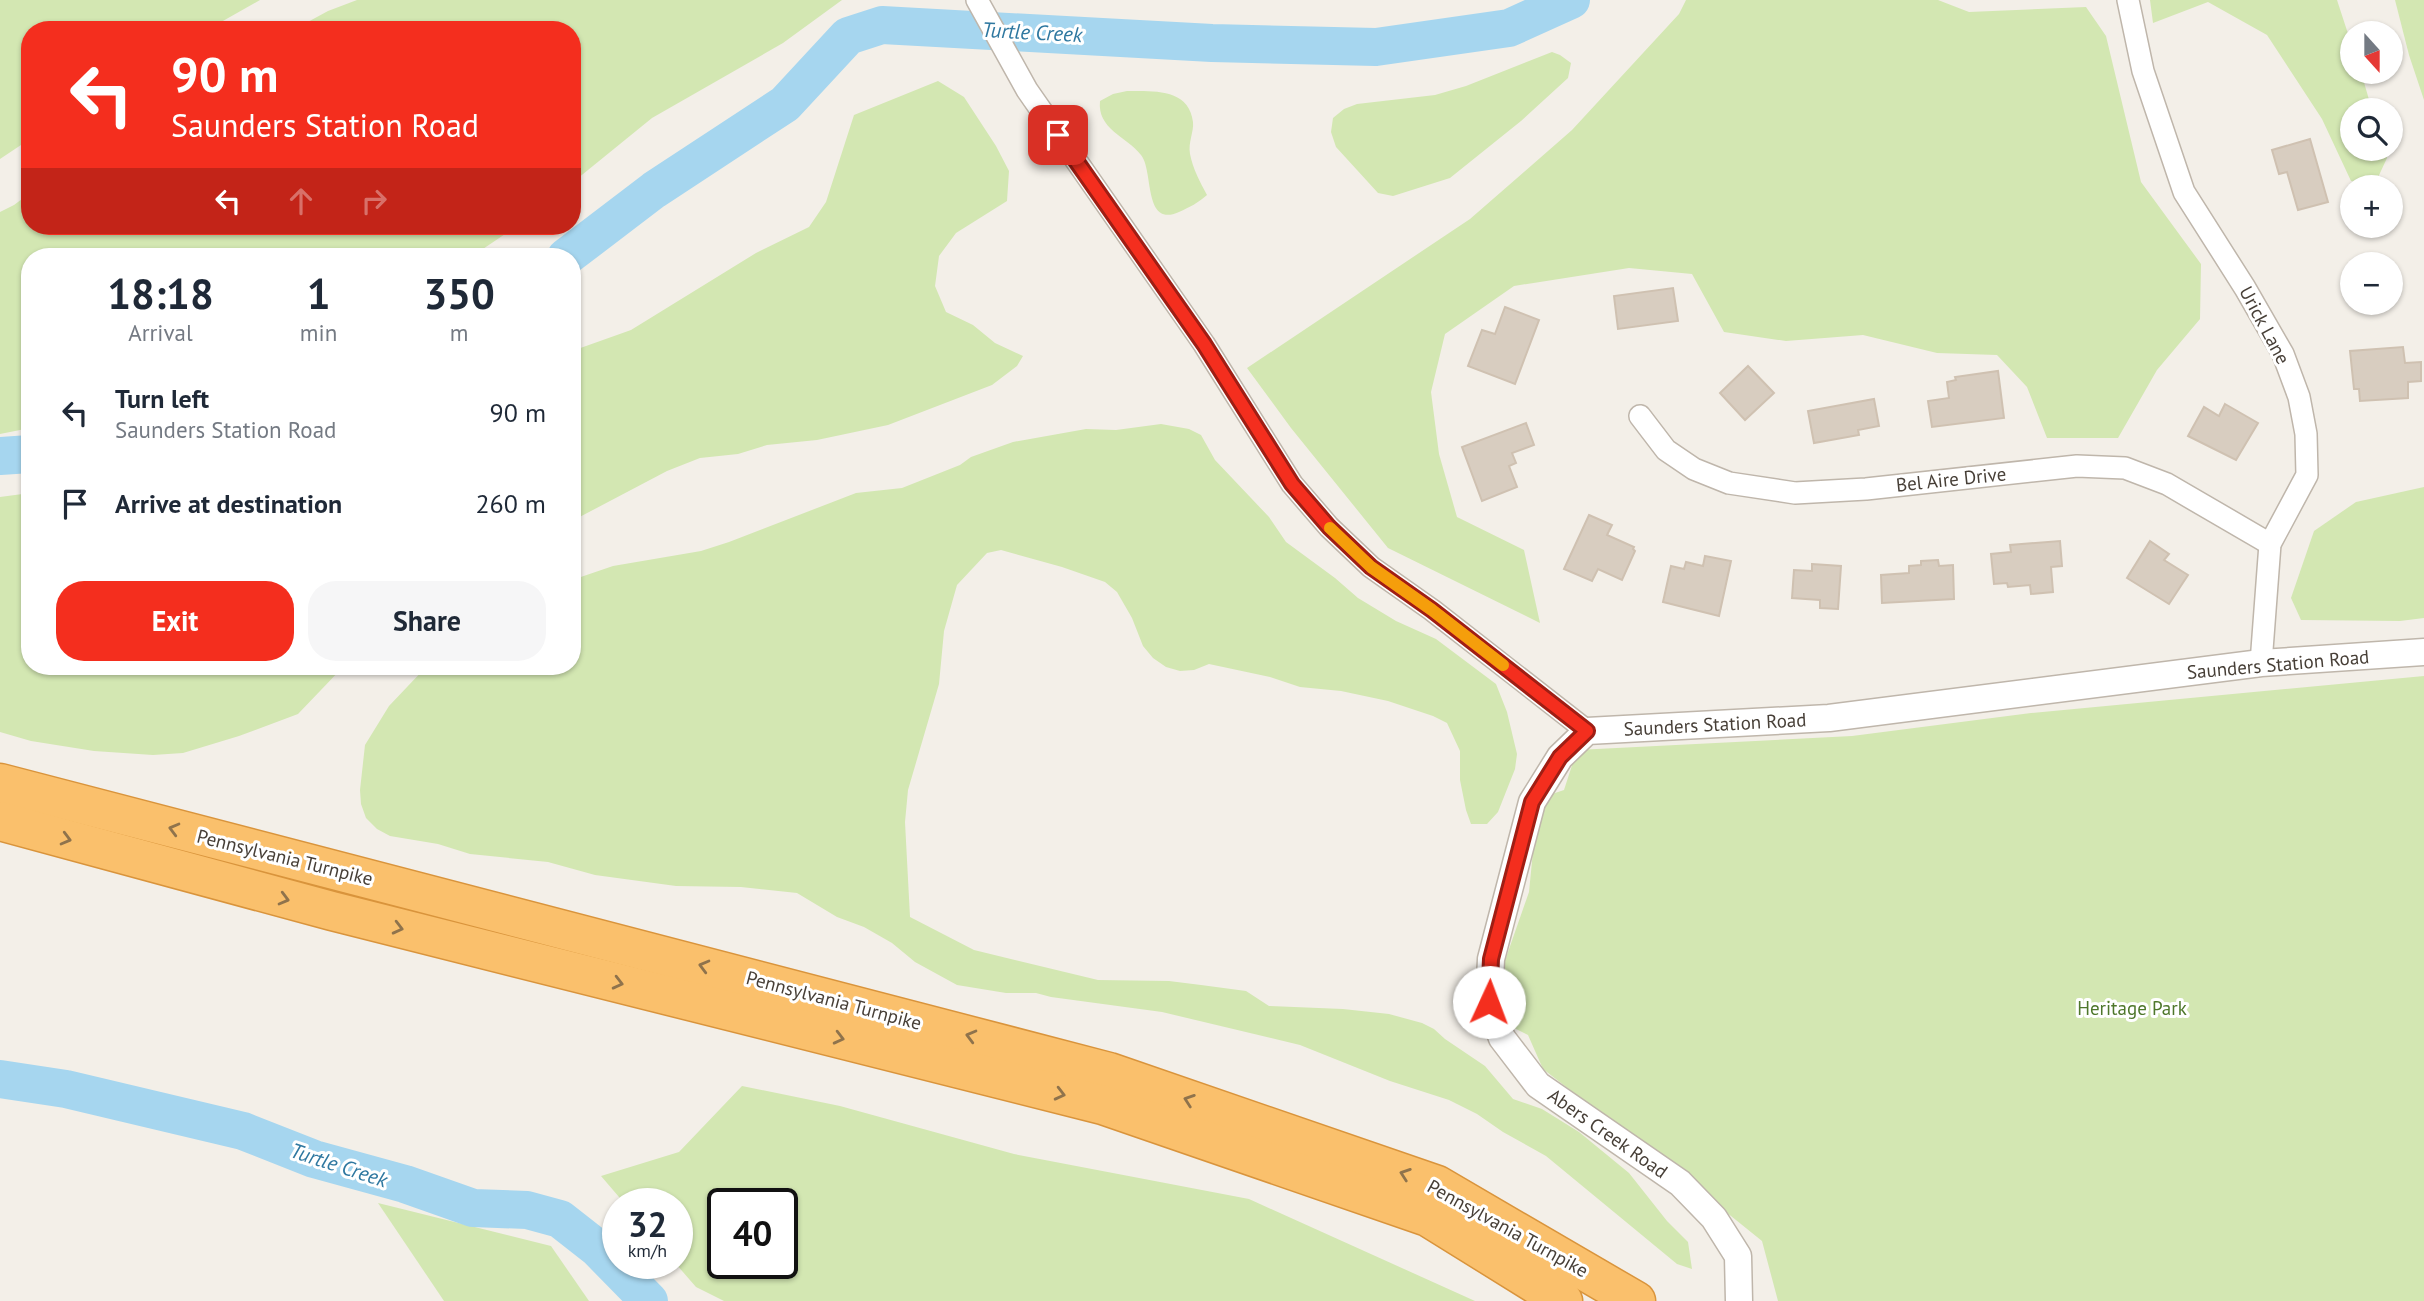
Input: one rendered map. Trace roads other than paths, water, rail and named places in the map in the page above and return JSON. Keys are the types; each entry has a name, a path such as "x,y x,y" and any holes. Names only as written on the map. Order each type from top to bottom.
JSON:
{"highway":[{"name":"Pennsylvania Turnpike","path":"0,783 1109,1072 1437,1185 1636,1301"},
{"name":"Pennsylvania Turnpike","path":"0,821 331,911 1103,1105 1427,1217 1563,1301"}],"street":[{"path":"977,0 1027,90 1204,344 1292,484 1329,527 1371,567 1432,610 1587,731"},
{"name":"Urick Lane","path":"2128,0 2143,71 2184,192 2245,288 2283,355 2299,397 2306,434 2307,475 2270,544 2261,663"},
{"name":"Bel Aire Drive","path":"1640,416 1666,450 1694,469 1729,483 1795,493 1866,489 2077,466 2125,468 2167,484 2270,544"},
{"name":"Saunders Station Road","path":"1587,731 1829,718 2261,663 2424,652"},
{"name":"Abers Creek Road","path":"1587,731 1560,757 1532,802 1491,959 1489,1002 1502,1038 1538,1085 1680,1183 1714,1218 1738,1256 1740,1301"}],"waterway":[{"name":"Turtle Creek","path":"578,248 654,190 785,104 848,36 882,25 1212,43 1376,47 1509,28 1571,0"},
{"name":"Turtle Creek","path":"0,456 21,455"},
{"name":"Turtle Creek","path":"0,1079 66,1089 243,1131 314,1159 405,1184 473,1208 527,1210 560,1219 597,1248 649,1301"}],"park label":[{"name":"Heritage Park","path":"2132,1008"}]}
